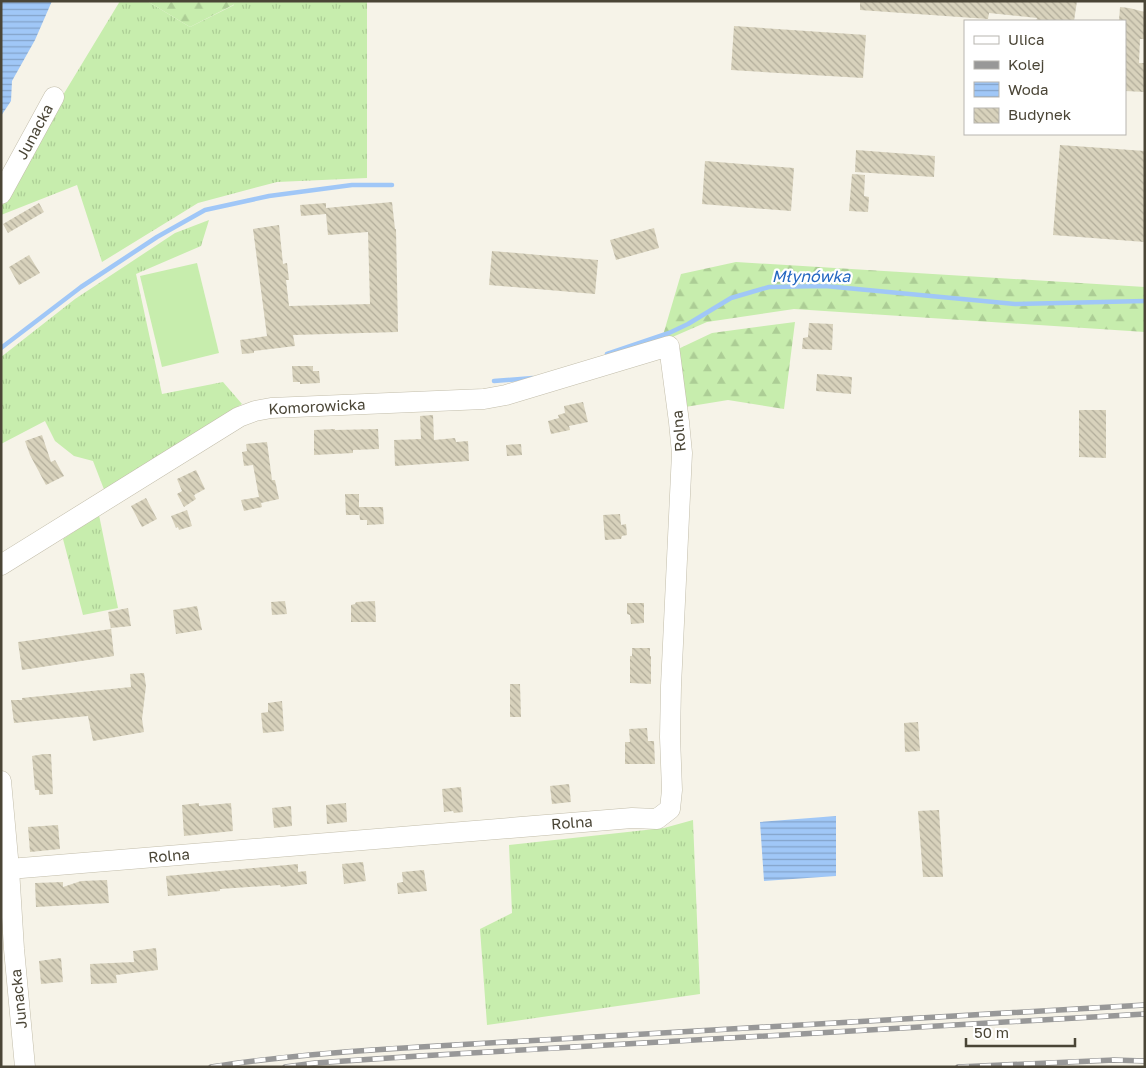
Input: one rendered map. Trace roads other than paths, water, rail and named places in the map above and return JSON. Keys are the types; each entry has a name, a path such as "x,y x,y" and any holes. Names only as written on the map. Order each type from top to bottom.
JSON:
{"street":[{"name":"Junacka","path":"1,194 54,97"},
{"name":"Komorowicka","path":"1,565 239,417 255,411 271,408 484,399 506,395 669,346"},
{"name":"Rolna","path":"9,869 622,819 657,819 670,810 672,790 671,686 682,453 669,346"},
{"name":"Junacka","path":"1,781 3,827 9,869 8,950 26,1067"}],"water":[{"path":"1,1 52,1 35,40 12,81 11,101 1,116"},
{"path":"836,816 836,876 764,881 760,822"}],"waterway":[{"path":"1,348 81,287 157,237 205,210 269,196 352,185 392,185"},
{"name":"Młynówka","path":"607,354 669,333 688,324 731,298 769,287 825,286 1015,304 1145,301"},
{"name":"Młynówka","path":"494,381 533,378"}],"railway":[{"path":"211,1067 289,1057 368,1050 1145,1005"},
{"path":"285,1067 315,1063 419,1056 1145,1014"},
{"path":"958,1067 1114,1060 1145,1061"}]}
